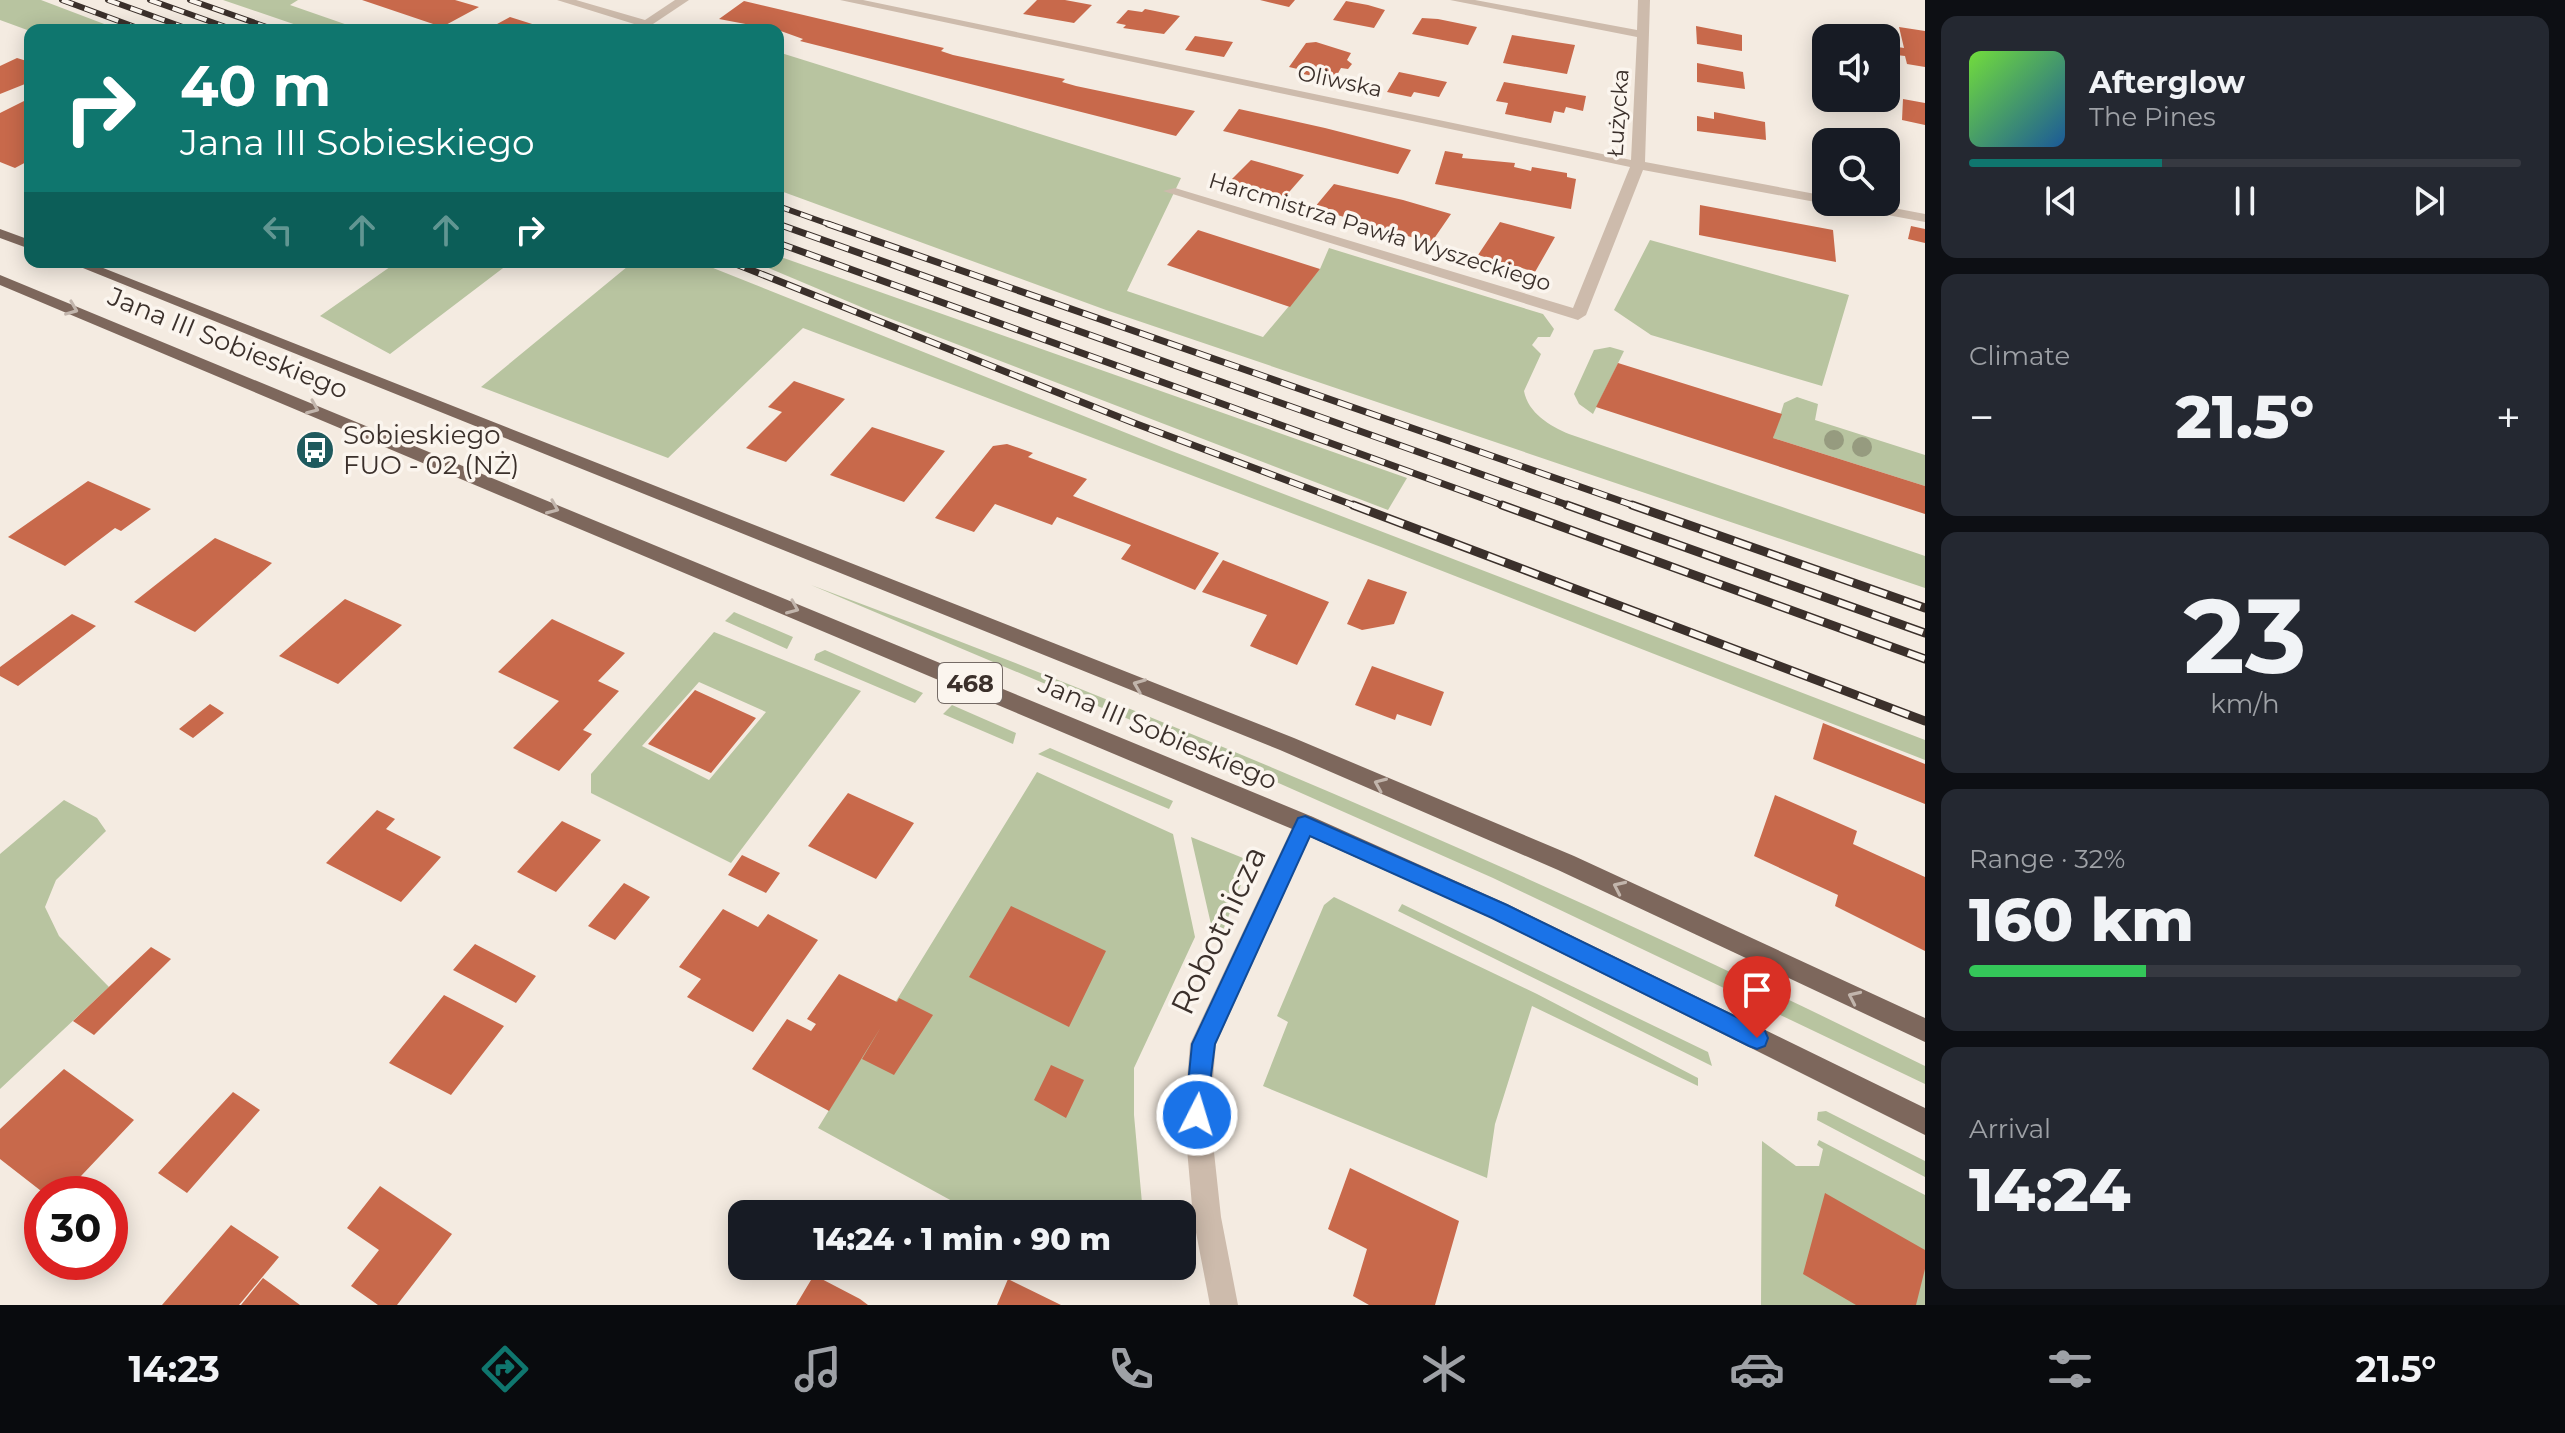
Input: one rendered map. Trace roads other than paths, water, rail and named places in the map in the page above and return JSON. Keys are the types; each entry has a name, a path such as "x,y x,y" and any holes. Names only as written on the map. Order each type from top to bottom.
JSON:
{"main road":[{"path":"0,233 24,243"},
{"name":"Jana III Sobieskiego","path":"90,268 1287,744 1566,863 1925,1030"},
{"name":"Jana III Sobieskiego","path":"0,280 1305,824 1499,911 1925,1122"}],"street":[{"path":"563,0 647,24 683,0"},
{"name":"Oliwska","path":"846,0 1638,165 1812,197"},
{"path":"1456,0 1645,35"},
{"name":"Łużycka","path":"1578,315 1638,165 1644,0"},
{"name":"Harcmistrza Pawła Wyszeckiego","path":"1170,191 1578,315"},
{"path":"1900,213 1925,218"},
{"name":"Robotnicza","path":"1224,1305 1207,1217 1197,1115 1203,1044 1305,824"}],"railway":[{"path":"62,0 127,24"},
{"path":"108,0 174,24"},
{"path":"150,0 217,24"},
{"path":"190,0 258,24"},
{"path":"784,208 834,226"},
{"path":"828,224 1638,507"},
{"path":"784,226 1573,507"},
{"path":"784,245 1507,507"},
{"path":"746,268 1134,423 1358,507"},
{"path":"1353,505 1925,721"},
{"path":"1502,505 1925,659"},
{"path":"1567,505 1925,633"},
{"path":"1632,505 1925,608"}],"place":[{"name":"Sobieskiego FUO - 02 (NŻ)","path":"315,450"}]}
